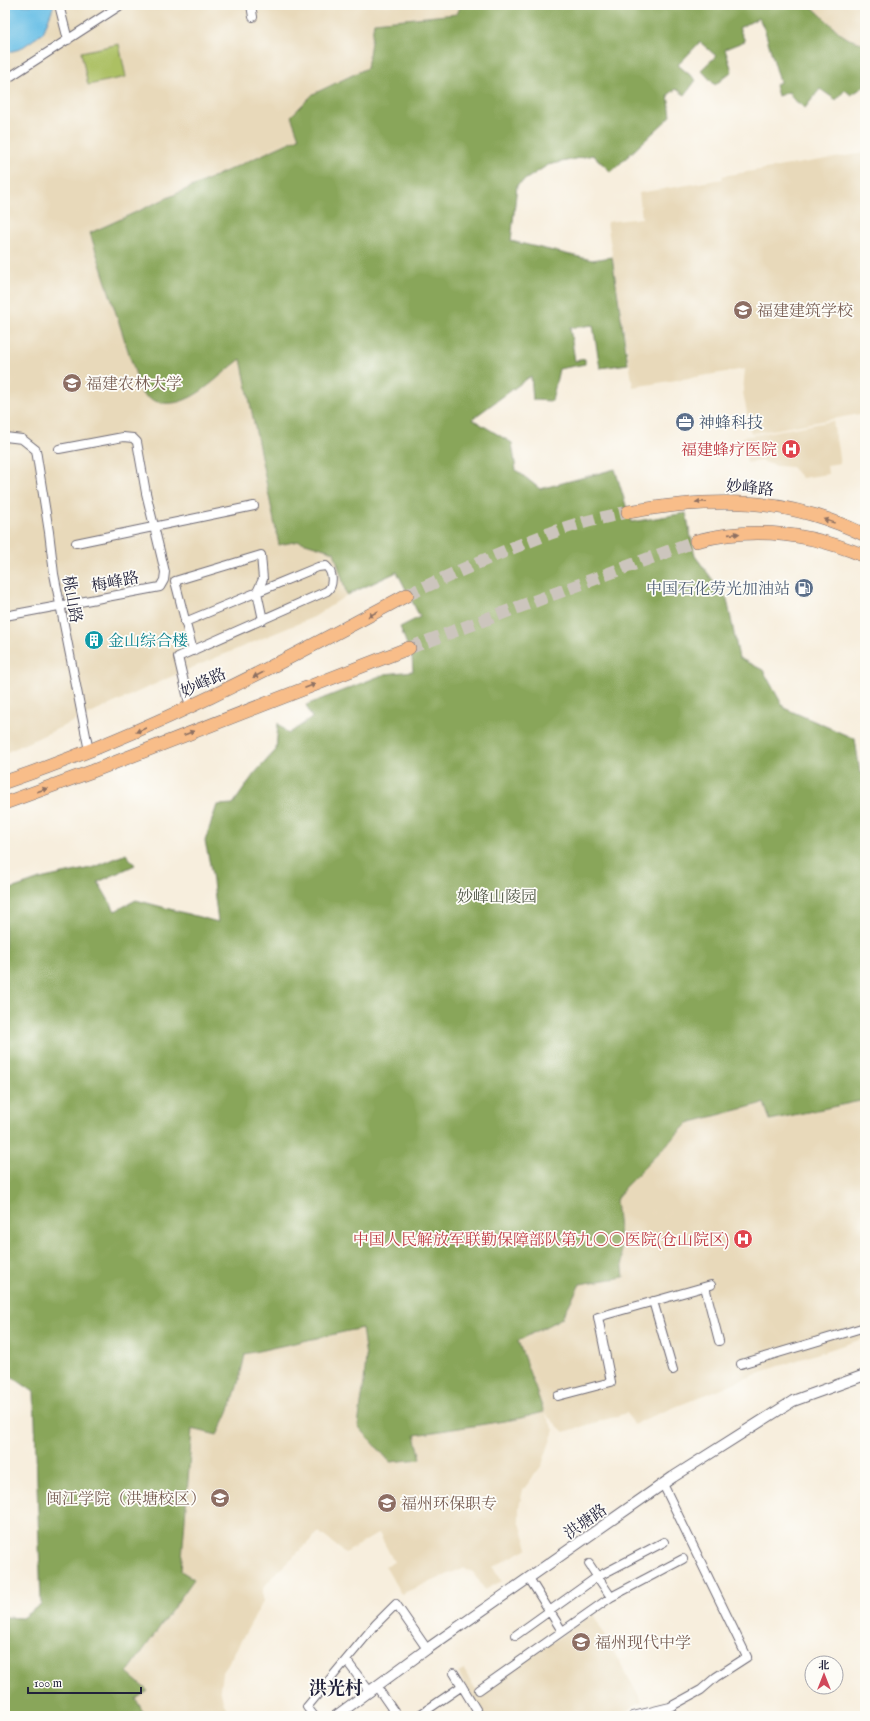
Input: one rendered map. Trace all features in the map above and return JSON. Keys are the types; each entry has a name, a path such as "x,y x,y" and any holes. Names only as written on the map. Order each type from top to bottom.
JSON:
{"main road":[{"name":"妙峰路","path":"628,512 697,502 755,504 774,506 809,514 865,535"},
{"path":"696,540 738,534 774,533 814,538 865,556"},
{"name":"妙峰路","path":"5,782 142,730 190,708 296,656 407,595"},
{"path":"5,803 74,778 409,648"}],"street":[{"path":"59,5 68,40"},
{"path":"5,80 68,40 112,8 120,5"},
{"path":"251,5 253,17"},
{"name":"桃山路","path":"5,437 22,439 36,450 60,606 89,751"},
{"path":"59,449 123,438 136,440 139,447 144,481 154,526"},
{"path":"76,542 254,506"},
{"name":"梅峰路","path":"5,616 160,587 164,580 165,572 154,526"},
{"path":"193,650 175,581 261,555 263,579 257,592 263,620"},
{"path":"185,622 322,566 328,568 332,578 330,588 327,592 178,657 190,708"},
{"path":"558,1396 611,1382 598,1317 708,1286 719,1341"},
{"path":"653,1301 673,1370"},
{"path":"741,1364 865,1327"},
{"name":"洪塘路","path":"336,1716 427,1649 663,1484 715,1452 760,1420 793,1401 865,1375"},
{"path":"633,1716 670,1706 701,1690 716,1677 747,1657 663,1484"},
{"path":"516,1635 597,1577 664,1542"},
{"path":"479,1690 611,1597 683,1559"},
{"path":"589,1564 611,1597"},
{"path":"529,1578 562,1631"},
{"path":"314,1716 307,1707 376,1624 396,1604 427,1649"},
{"path":"346,1660 397,1716"},
{"path":"454,1674 480,1716"},
{"path":"418,1716 462,1686"}],"shaded area":[{"name":"福建农林大学","path":"5,5 461,5 457,14 374,22 367,68 313,94 299,138 90,233 187,400 206,388 241,358 279,545 299,541 334,552 347,595 314,617 177,674 5,753"},
{"path":"810,5 865,5 865,44 849,39 841,34"},
{"name":"福建建筑学校","path":"865,153 865,413 751,434 743,392 745,369 633,387 607,222 642,218 639,193 723,179 722,176"},
{"name":"福建蜂疗医院","path":"833,421 840,463 827,465 828,474 802,478 792,467 777,466 760,461 747,463 743,437"},
{"path":"865,1100 865,1338 764,1371 633,1424 627,1413 564,1432 545,1414 554,1430 542,1465 523,1490 519,1506 519,1520 528,1548 493,1567 502,1581 485,1590 473,1572 463,1568 401,1594 385,1566 394,1562 379,1533 345,1553 319,1532 273,1576 263,1588 263,1602 222,1674 220,1688 223,1702 231,1716 145,1716 136,1698 148,1692 127,1673 194,1579 181,1571 192,1428 238,1387 245,1354 362,1328 366,1357 364,1382 414,1435 517,1419 544,1412 518,1341 562,1318 580,1284 624,1277 616,1201 624,1188 688,1123 765,1103 770,1120"},
{"name":"福州现代中学","path":"593,1614 642,1702 618,1716 482,1716 458,1673 464,1670 478,1693"}],"green space":[{"name":"妙峰山陵园","path":"461,5 810,5 841,34 849,39 865,44 865,86 851,95 845,90 836,100 820,89 805,108 793,99 789,92 778,96 775,85 780,82 765,31 759,18 739,28 745,41 725,49 732,71 715,85 701,70 716,56 700,42 678,65 696,80 685,95 676,89 668,95 671,116 611,172 593,155 548,165 517,185 511,241 592,260 612,257 628,364 600,368 593,325 570,328 575,361 585,359 585,364 559,369 552,401 533,400 531,376 472,419 512,443 516,470 540,489 615,469 631,522 686,513 695,556 727,599 739,658 763,670 784,708 855,739 860,773 865,773 865,1100 770,1120 764,1103 688,1123 624,1188 616,1201 624,1277 580,1284 562,1318 518,1341 544,1412 517,1419 415,1435 421,1459 390,1462 358,1426 366,1357 362,1328 245,1354 234,1395 227,1415 217,1435 192,1429 181,1571 194,1579 127,1673 148,1691 136,1699 145,1716 5,1716 5,1617 22,1618 41,1604 34,1392 5,1372 5,891 40,879 95,867 126,854 135,865 98,882 115,911 136,900 218,922 212,874 205,841 217,805 233,804 254,774 276,750 278,723 288,734 312,718 306,705 385,674 413,671 412,657 400,627 420,617 397,572 347,595 334,552 299,541 279,545 241,359 207,387 182,401 169,403 156,401 142,394 90,233 299,138 291,116 313,94 367,68 374,22 457,14"},
{"path":"119,44 126,77 88,85 81,52"}],"water":[{"path":"5,5 54,5 43,33 20,49 5,53"}],"tunnel":[{"path":"407,595 461,570 560,529 628,512"},
{"path":"409,648 696,541"}],"place":[{"name":"福建建筑学校","path":"743,310"},
{"name":"福建农林大学","path":"72,383"},
{"name":"神蜂科技","path":"685,422"},
{"name":"福建蜂疗医院","path":"791,449"},
{"name":"中国石化劳光加油站","path":"804,588"},
{"name":"金山综合楼","path":"94,640"},
{"name":"中国人民解放军联勤保障部队第九〇〇医院(仓山院区)","path":"743,1239"},
{"name":"闽江学院（洪塘校区）","path":"220,1498"},
{"name":"福州环保职专","path":"387,1503"},
{"name":"福州现代中学","path":"581,1642"}],"district":[{"name":"洪光村","path":"336,1688"}]}
